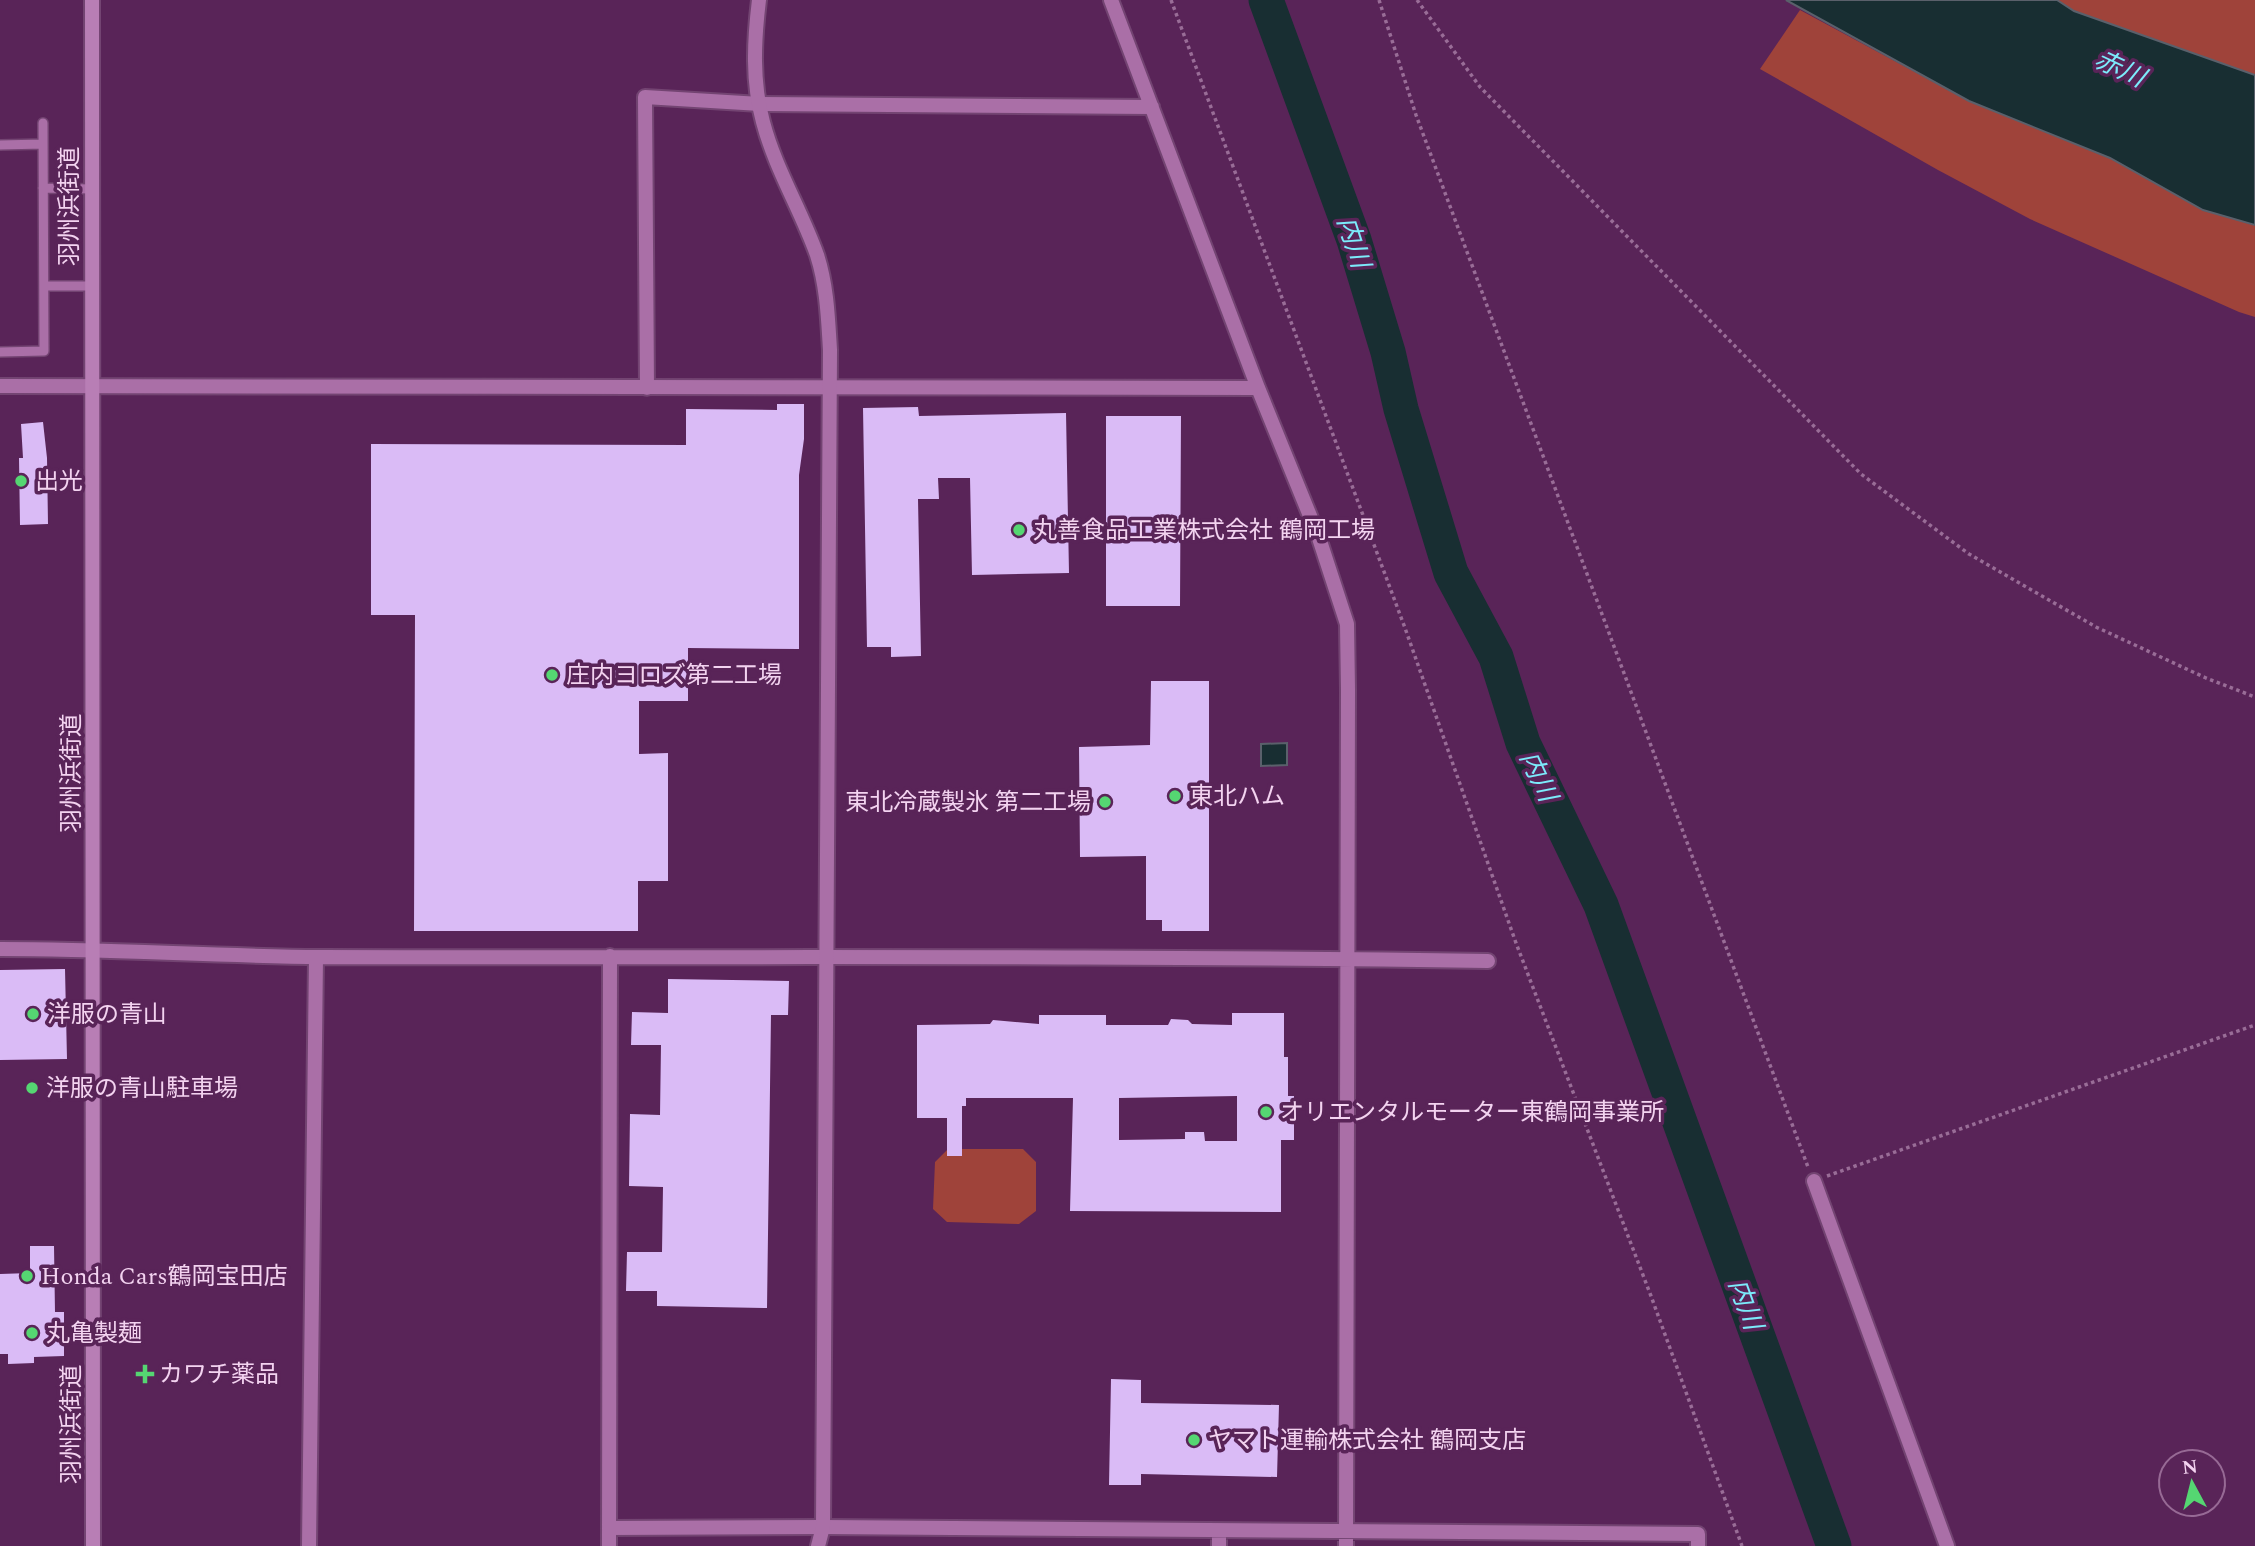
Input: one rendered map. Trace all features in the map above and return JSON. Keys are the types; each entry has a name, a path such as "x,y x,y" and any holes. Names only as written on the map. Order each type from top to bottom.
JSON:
{"main road":[{"name":"羽州浜街道","path":"92,0 93,1546"}],"street":[{"path":"758,0 754,51 760,104 770,147 796,203 823,276 830,350 823,1527 818,1546"},
{"path":"1111,0 1258,387 1319,537 1347,624 1346,1539"},
{"path":"647,388 645,97 760,104 1152,107"},
{"path":"0,386 1258,387"},
{"path":"0,949 93,949 316,957 827,956 1488,961"},
{"path":"609,1546 610,956"},
{"path":"309,1546 316,957"},
{"path":"1814,1181 1947,1546"},
{"path":"609,1528 1219,1531 1346,1539 1698,1534 1698,1546"},
{"path":"1219,1531 1219,1546"}],"lane":[{"path":"0,352 44,351 43,123"},
{"path":"0,145 43,144"},
{"path":"43,188 92,188"},
{"path":"44,286 92,286"}],"path":[{"path":"1171,0 1405,628 1516,943 1627,1231 1742,1546"},
{"path":"1379,0 1416,115 1814,1181 2255,1025"},
{"path":"1417,0 1480,87 1861,474 1969,554 2084,620 2206,678 2255,697"}],"shaded area":[{"path":"2057,0 2255,0 2255,75 2074,11"},
{"path":"1800,10 1969,101 2110,158 2203,210 2255,225 2255,317 2030,219 1760,69"},
{"path":"948,1149 1023,1149 1036,1162 1036,1211 1019,1224 947,1222 933,1209 935,1162"}],"water":[{"name":"赤川","path":"1786,0 2057,0 2074,11 2255,75 2255,225 2203,210 2110,158 1969,101"},
{"path":"1287,743 1287,765 1261,766 1261,744"}],"building":[{"name":"庄内ヨロズ第二工場","path":"777,404 804,404 804,439 799,475 799,649 688,648 688,701 639,701 639,754 668,753 668,881 638,881 638,931 414,931 415,615 371,615 371,444 686,445 686,409 777,410"},
{"name":"丸善食品工業株式会社 鶴岡工場","path":"918,407 919,416 1066,413 1069,573 972,575 970,478 938,478 939,499 918,499 921,656 891,657 891,647 867,647 863,408"},
{"path":"1106,416 1181,416 1180,606 1106,606"},
{"path":"43,422 47,458 48,524 20,525 19,458 23,458 21,424"},
{"name":"東北ハム","path":"1151,681 1209,681 1209,931 1162,931 1162,920 1146,920 1146,856 1080,857 1079,747 1150,745"},
{"name":"洋服の青山","path":"65,969 67,1059 0,1060 0,970"},
{"path":"668,979 789,981 788,1015 771,1015 767,1308 657,1306 657,1291 626,1291 627,1252 662,1252 663,1187 629,1186 630,1114 660,1115 661,1045 631,1045 632,1012 668,1013"},
{"name":"オリエンタルモーター東鶴岡事業所","path":"1232,1013 1284,1013 1284,1057 1288,1057 1288,1096 1294,1096 1294,1140 1281,1140 1281,1212 1070,1211 1073,1098 966,1098 966,1106 962,1106 962,1156 947,1156 947,1118 917,1118 917,1025 990,1024 993,1020 1039,1024 1039,1015 1106,1015 1106,1025 1168,1025 1171,1019 1188,1020 1192,1024 1232,1025","holes":["1237,1096 1237,1141 1205,1141 1204,1132 1185,1132 1185,1139 1119,1140 1119,1098"]},
{"path":"30,1246 54,1246 55,1312 64,1312 64,1356 34,1357 34,1363 8,1364 8,1354 0,1354 0,1274 30,1273"},
{"name":"ヤマト運輸株式会社 鶴岡支店","path":"1111,1379 1141,1380 1141,1403 1279,1405 1277,1477 1141,1474 1141,1485 1109,1485"}],"waterway":[{"name":"内川","path":"1266,0 1354,240 1388,352 1401,409 1451,573 1496,657 1523,743 1601,905 1834,1546"}],"place":[{"name":"出光","path":"21,481"},
{"name":"丸善食品工業株式会社 鶴岡工場","path":"1019,530"},
{"name":"庄内ヨロズ第二工場","path":"552,675"},
{"name":"東北ハム","path":"1175,796"},
{"name":"東北冷蔵製氷 第二工場","path":"1105,802"},
{"name":"洋服の青山","path":"33,1014"},
{"name":"洋服の青山駐車場","path":"32,1088"},
{"name":"オリエンタルモーター東鶴岡事業所","path":"1266,1112"},
{"name":"Honda Cars鶴岡宝田店","path":"27,1276"},
{"name":"丸亀製麺","path":"32,1333"},
{"name":"カワチ薬品","path":"145,1374"},
{"name":"ヤマト運輸株式会社 鶴岡支店","path":"1194,1440"}]}
